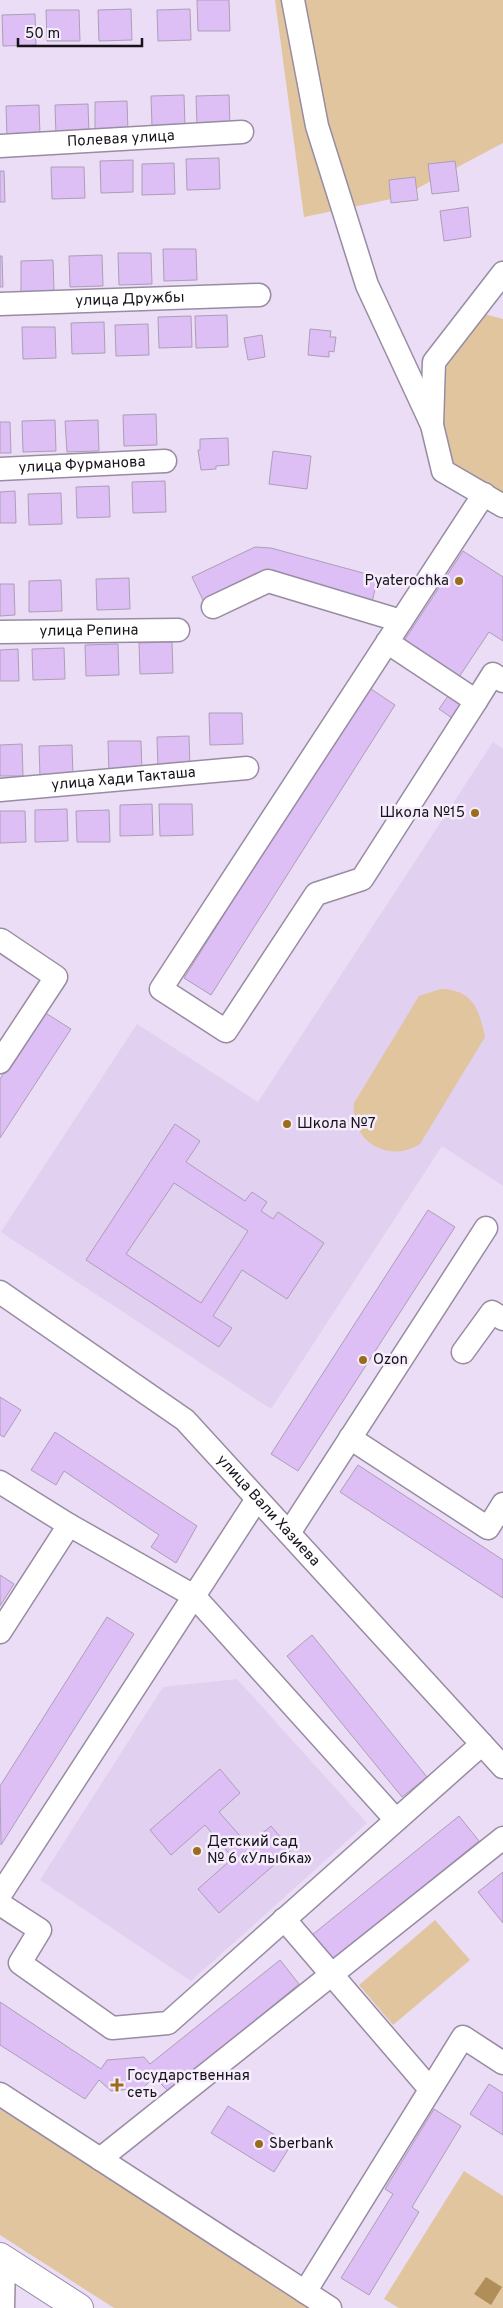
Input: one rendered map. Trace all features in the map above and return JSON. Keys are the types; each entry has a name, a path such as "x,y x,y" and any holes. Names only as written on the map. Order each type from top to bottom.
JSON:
{"main road":[{"path":"2,2259 79,2308"}],"street":[{"path":"293,0 317,126 367,285 432,425 443,471 503,506"},
{"name":"Полевая улица","path":"0,146 242,132"},
{"path":"432,425 434,362 503,273"},
{"name":"улица Дружбы","path":"0,304 259,295"},
{"name":"улица Фурманова","path":"0,469 165,461"},
{"path":"484,494 161,989 226,1031 316,894 362,879 493,674 503,681"},
{"path":"213,607 268,582 401,621"},
{"name":"улица Репина","path":"0,632 178,630"},
{"path":"387,642 476,701"},
{"name":"улица Хади Такташа","path":"0,790 247,768"},
{"path":"0,934 56,977 0,1062"},
{"path":"289,1533 486,1228"},
{"name":"улица Вали Хазиева","path":"0,1292 185,1420 503,1767"},
{"path":"463,1352 492,1312 503,1319"},
{"path":"350,1438 488,1528 503,1504"},
{"path":"0,1482 69,1525 194,1596 396,1820"},
{"path":"0,1895 257,1498"},
{"path":"0,1632 69,1525"},
{"path":"0,1904 40,1930 20,1964 112,2028 168,2022 482,1744"},
{"path":"100,2159 503,1838"},
{"path":"284,1919 430,2089"},
{"path":"305,2292 463,2037 503,2063"},
{"path":"0,2094 330,2308"},
{"path":"2,2259 3,2308"}],"shaded area":[{"path":"275,0 503,0 503,143 401,197 304,217"},
{"path":"465,309 503,319 503,494 450,466 440,423 446,369 458,326"},
{"name":"Школа №7","path":"493,742 503,749 503,1186 442,1146 271,1409 1,1232 137,1024 258,1102"},
{"path":"441,989 461,993 473,1003 480,1018 485,1037 420,1144 408,1150 384,1150 373,1145 358,1128 354,1116 354,1103 419,996"},
{"name":"Детский сад № 6 «Улыбка»","path":"237,1679 367,1823 191,1981 40,1880 163,1687"},
{"path":"435,1920 470,1960 393,2025 359,1985"},
{"path":"0,2109 311,2308 114,2308 0,2235"},
{"path":"464,2171 503,2196 503,2308 399,2308 384,2299"},
{"path":"486,2277 502,2287 491,2305 474,2294"}],"building":[{"path":"197,0 229,0 230,31 198,31"},
{"path":"131,9 132,40 99,41 98,10"},
{"path":"190,9 191,40 158,41 157,10"},
{"path":"46,10 79,10 80,41 47,41"},
{"path":"35,14 36,45 3,46 2,15"},
{"path":"184,95 185,126 152,127 151,96"},
{"path":"229,95 230,126 197,127 196,96"},
{"path":"127,101 128,132 95,133 95,102"},
{"path":"88,104 89,135 56,136 55,105"},
{"path":"39,105 40,136 7,137 6,106"},
{"path":"219,158 220,189 187,190 186,159"},
{"path":"133,160 133,192 101,193 100,161"},
{"path":"455,161 459,191 432,194 428,164"},
{"path":"174,163 175,194 142,195 142,164"},
{"path":"51,167 84,167 85,198 52,199"},
{"path":"0,171 4,171 5,202 0,202"},
{"path":"415,177 418,200 391,203 389,180"},
{"path":"468,207 471,237 444,241 440,211"},
{"path":"163,249 196,249 197,280 164,281"},
{"path":"118,253 151,253 152,284 119,285"},
{"path":"102,255 103,286 70,287 69,256"},
{"path":"0,256 2,256 3,287 0,287"},
{"path":"53,260 54,291 21,292 21,261"},
{"path":"227,315 228,347 196,348 195,316"},
{"path":"191,316 192,347 159,348 158,317"},
{"path":"104,322 105,353 72,354 71,323"},
{"path":"148,324 149,355 116,356 115,325"},
{"path":"22,327 55,327 56,358 23,359"},
{"path":"310,329 331,331 330,337 336,337 334,352 329,351 329,357 308,355"},
{"path":"262,335 265,357 248,360 244,338"},
{"path":"156,414 157,445 124,446 123,415"},
{"path":"55,420 56,451 23,452 22,421"},
{"path":"98,420 99,451 67,452 65,421"},
{"path":"0,422 10,422 11,453 0,453"},
{"path":"228,438 229,465 216,466 216,469 201,470 198,450 200,450 200,439"},
{"path":"273,451 311,456 307,489 269,484"},
{"path":"165,481 166,512 133,513 132,482"},
{"path":"109,486 110,517 77,518 76,487"},
{"path":"15,491 16,523 0,523 0,492"},
{"path":"61,493 62,524 29,525 28,494"},
{"path":"255,547 271,548 378,577 372,602 265,573 203,600 192,577"},
{"path":"463,551 503,577 503,641 489,632 457,680 402,644"},
{"path":"129,578 130,609 97,610 96,579"},
{"path":"61,580 62,611 29,612 29,581"},
{"path":"0,584 14,584 15,615 0,616"},
{"path":"172,642 173,673 140,674 139,643"},
{"path":"118,644 119,675 86,676 85,645"},
{"path":"64,648 65,679 33,680 32,649"},
{"path":"18,649 19,681 0,681 0,650"},
{"path":"368,687 395,705 211,995 184,978"},
{"path":"448,696 468,710 459,723 439,709"},
{"path":"209,713 242,713 243,744 210,745"},
{"path":"189,736 190,767 158,768 157,737"},
{"path":"108,741 141,741 142,772 109,773"},
{"path":"22,744 23,776 0,776 0,745"},
{"path":"72,745 73,777 40,778 39,746"},
{"path":"152,804 153,835 120,836 120,805"},
{"path":"159,804 192,804 193,835 160,836"},
{"path":"67,809 68,841 35,842 35,810"},
{"path":"109,810 110,842 77,842 76,811"},
{"path":"0,811 25,811 26,842 0,843"},
{"path":"44,1012 71,1029 0,1138 0,1079"},
{"path":"175,1124 200,1141 186,1162 245,1201 252,1192 267,1202 261,1211 273,1219 278,1212 324,1243 287,1299 242,1270 213,1316 232,1328 219,1347 86,1260","holes":["174,1183 248,1231 201,1303 126,1254"]},
{"path":"428,1210 455,1227 298,1471 271,1454"},
{"path":"0,1397 21,1410 4,1437 0,1435"},
{"path":"55,1432 197,1526 176,1563 151,1547 159,1535 64,1471 56,1485 31,1470"},
{"path":"358,1465 503,1560 503,1598 340,1492"},
{"path":"0,1575 14,1584 0,1606"},
{"path":"107,1617 134,1634 1,1845 0,1786"},
{"path":"312,1635 427,1777 402,1797 287,1656"},
{"path":"220,1769 240,1793 219,1812 248,1845 271,1826 291,1850 219,1913 198,1889 233,1858 205,1825 171,1855 150,1830"},
{"path":"459,1816 479,1841 333,1960 312,1935"},
{"path":"503,1872 503,1923 478,1892"},
{"path":"280,1960 299,1984 169,2092 154,2077 143,2088 111,2091 99,2080 85,2099 0,2045 0,2002 101,2069 107,2060 144,2057 150,2064"},
{"path":"489,2084 503,2093 503,2135 470,2114"},
{"path":"228,2106 291,2145 274,2172 211,2133"},
{"path":"434,2109 461,2126 412,2207 419,2212 369,2295 341,2278 393,2194 385,2189"}],"place":[{"name":"Pyaterochka","path":"459,581"},
{"name":"Школа №15","path":"475,813"},
{"name":"Школа №7","path":"287,1124"},
{"name":"Ozon","path":"363,1360"},
{"name":"Детский сад № 6 «Улыбка»","path":"197,1851"},
{"name":"Государственная сеть","path":"117,2085"},
{"name":"Sberbank","path":"259,2144"}]}
